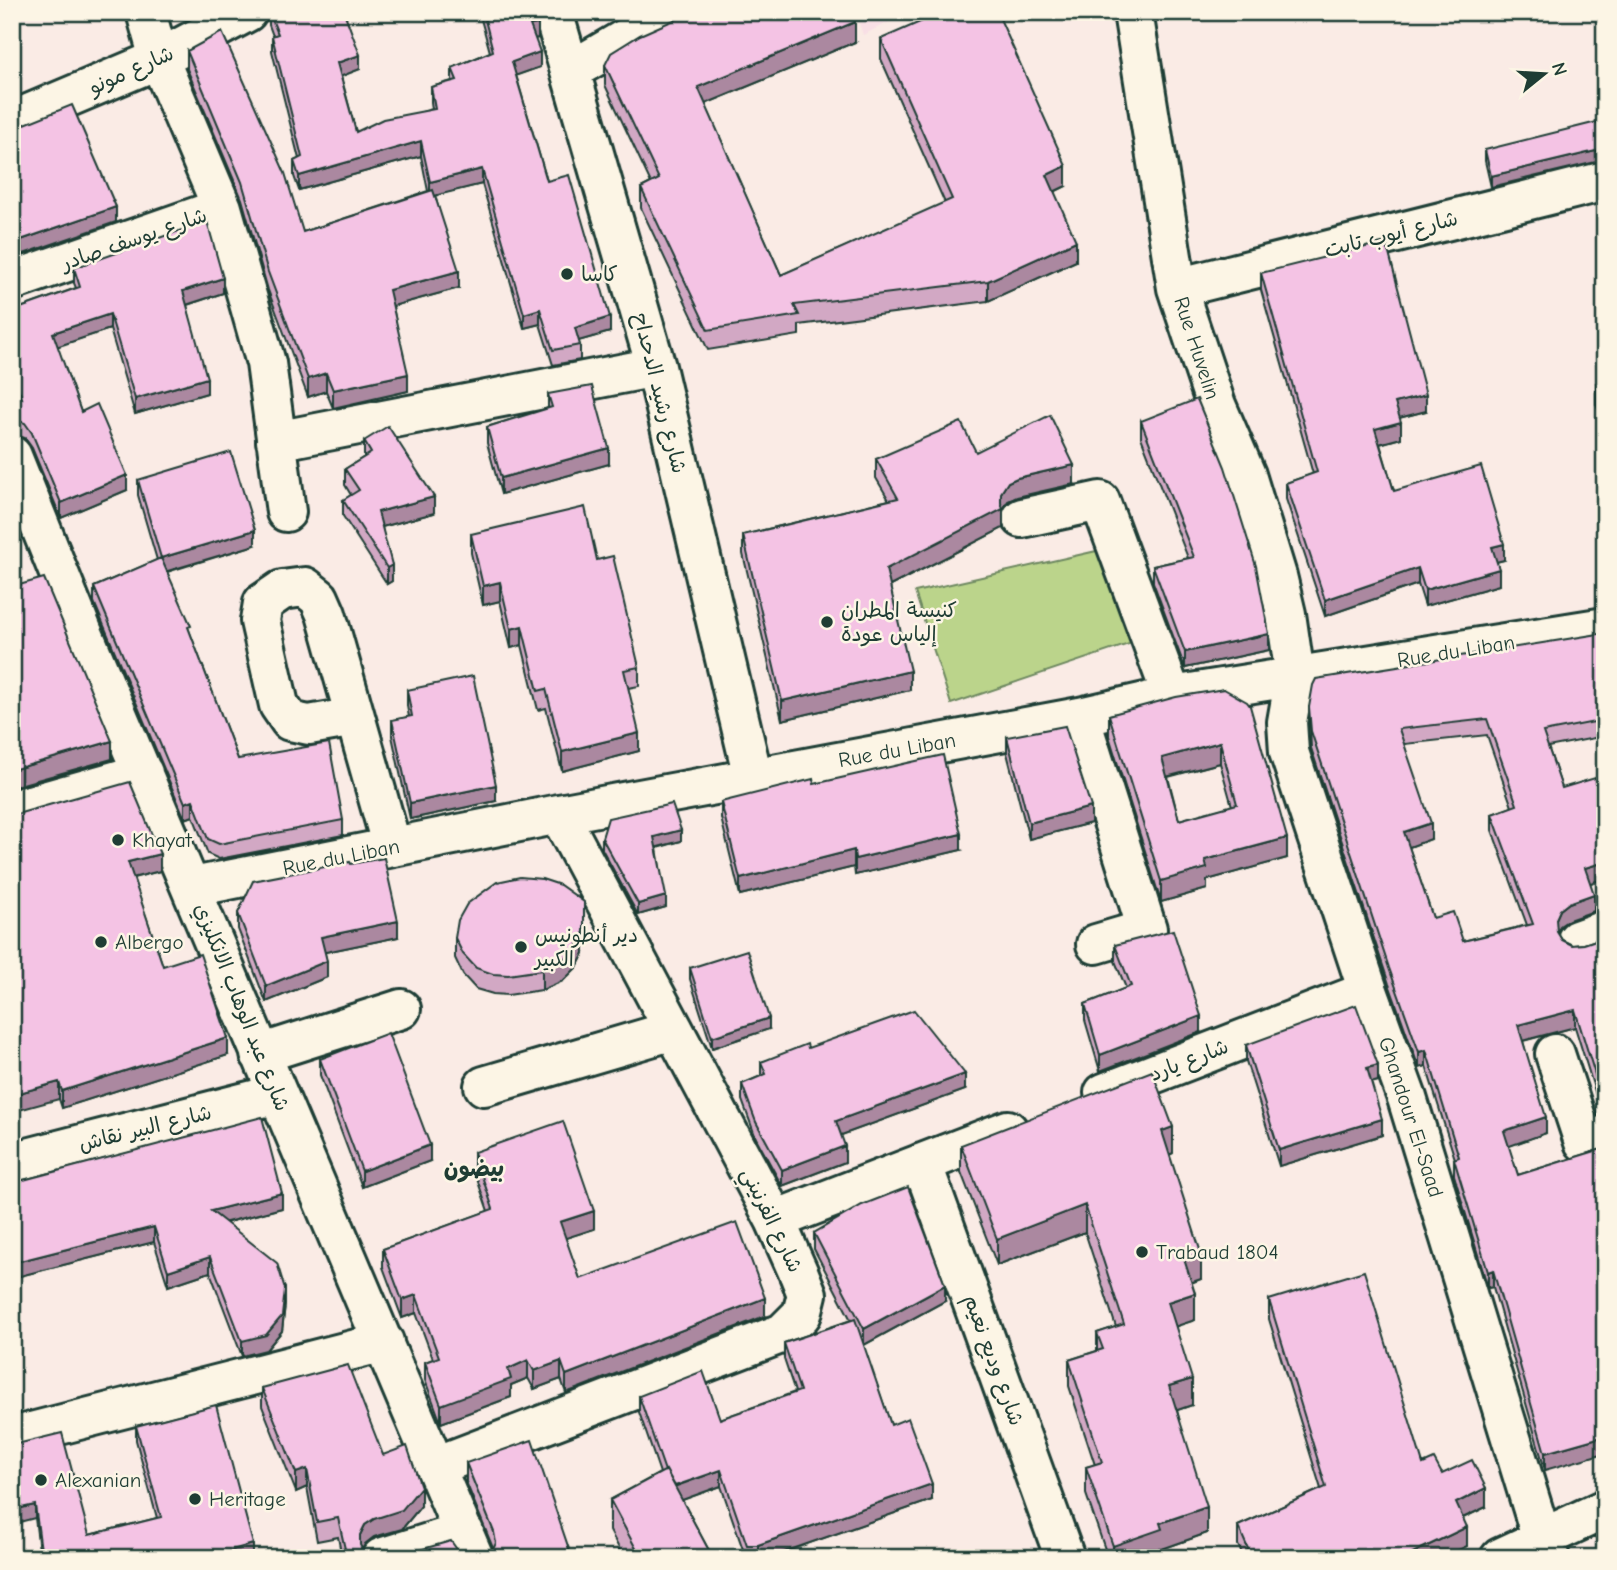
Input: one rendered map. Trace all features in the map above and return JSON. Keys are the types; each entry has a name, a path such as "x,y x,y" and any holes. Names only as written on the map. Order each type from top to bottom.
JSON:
{"street":[{"name":"شارع يوسف صادر","path":"12,281 222,208 159,59 146,12"},
{"name":"شارع مونو","path":"12,121 159,59 247,12"},
{"name":"شارع رشيد الدحداح","path":"553,12 656,368 753,777"},
{"path":"572,71 671,12"},
{"name":"Rue Huvelin","path":"1133,12 1177,288 1216,405 1246,475 1278,576 1294,676"},
{"name":"شارع أيوب تابت","path":"1177,288 1605,181"},
{"path":"222,208 266,363 286,512"},
{"path":"276,441 656,368"},
{"name":"شارع عبد الوهاب الانكليزي","path":"12,456 24,523 143,773 193,887 260,1054 469,1545"},
{"path":"1022,518 1100,500 1172,696"},
{"name":"Rue du Liban","path":"193,887 559,814 1080,717 1172,696 1605,627"},
{"name":"Ghandour El-Saad","path":"1294,676 1287,722 1289,752 1368,991 1407,1098 1546,1548"},
{"path":"355,717 393,847"},
{"path":"1080,717 1147,929 1096,944"},
{"path":"12,810 143,773"},
{"name":"شارع الفرنيني","path":"436,1466 783,1333 802,1314 807,1294 775,1220 559,814"},
{"name":"شارع يارد","path":"1075,1104 1368,991"},
{"path":"260,1054 401,1009"},
{"path":"484,1086 674,1030"},
{"path":"1555,1054 1584,1142 1605,1135"},
{"name":"شارع البير نقاش","path":"12,1162 277,1094"},
{"path":"775,1220 1037,1119"},
{"name":"شارع وديع نعيم","path":"922,1163 1065,1558"},
{"path":"12,1437 384,1342"},
{"path":"1500,1558 1546,1548 1605,1509"},
{"path":"382,1558 469,1545"}],"shaded area":[{"path":"855,12 910,12 863,35"}],"green space":[{"path":"1101,550 1138,641 951,704 915,592"}],"building":[{"path":"269,12 344,12 360,55 337,63 356,132 383,119 435,109 431,87 457,80 452,68 493,51 483,12 535,12 538,24 530,25 540,52 512,62 547,181 569,175 610,317 575,328 580,345 553,350 540,309 524,314 482,169 430,182 421,141 299,176 294,161 302,157 272,36 278,34"},
{"path":"679,12 852,12 855,22 698,87 781,275 952,199 881,39 943,12 997,12 1066,166 1047,175 1076,241 988,281 794,305 799,315 708,330 641,188 659,179 605,65 611,53 640,35 681,17"},
{"path":"222,32 285,173 303,232 433,190 459,271 389,290 408,374 333,390 326,373 308,379 268,272 242,182 187,51"},
{"path":"72,105 116,207 12,243 12,127"},
{"path":"1597,122 1604,149 1491,176 1485,150"},
{"path":"207,221 223,278 183,291 207,378 135,399 110,314 53,333 81,412 97,404 127,475 61,503 32,433 25,423 12,420 12,396 22,398 12,371 12,311 80,287 74,268"},
{"path":"1386,242 1426,395 1395,403 1401,422 1375,429 1394,491 1481,466 1504,544 1492,547 1499,569 1425,590 1418,568 1325,600 1286,483 1317,472 1261,273"},
{"path":"1605,380 1605,408 1596,383"},
{"path":"592,386 609,448 501,478 487,427 552,407 548,394"},
{"path":"1197,399 1225,467 1256,566 1269,634 1185,652 1153,566 1194,557 1141,421"},
{"path":"1050,415 1074,465 1008,482 1001,493 1003,509 886,569 910,671 782,701 743,535 898,498 876,459 961,422 976,452"},
{"path":"388,426 434,497 378,512 392,565 387,568 343,500 359,490 345,469 371,453 364,441"},
{"path":"231,452 255,530 161,558 138,480"},
{"path":"585,507 597,560 613,556 639,667 624,670 639,733 562,752 546,689 538,691 522,626 511,629 500,582 483,586 471,534"},
{"path":"161,558 191,626 188,627 238,759 329,743 343,820 219,844 208,839 193,800 185,803 94,587"},
{"path":"44,578 112,741 12,770 12,587"},
{"path":"1605,633 1605,720 1543,732 1562,788 1605,775 1605,862 1585,868 1594,894 1569,903 1560,910 1556,919 1557,932 1562,940 1572,945 1605,937 1605,1097 1602,1097 1575,1010 1518,1025 1546,1117 1504,1131 1518,1175 1605,1148 1605,1436 1545,1453 1493,1270 1488,1272 1454,1159 1459,1157 1426,1050 1419,1052 1311,731 1309,707 1316,679","holes":["1487,719 1517,805 1492,814 1533,924 1463,941 1453,912 1433,918 1404,832 1431,823 1399,729"]},
{"path":"473,676 496,785 410,803 392,720 412,716 407,690"},
{"path":"1224,689 1247,702 1287,838 1205,860 1207,868 1161,881 1109,715 1176,697","holes":["1220,742 1237,804 1179,820 1162,758"]},
{"path":"1065,726 1091,807 1029,823 1007,737"},
{"path":"943,755 961,834 855,859 854,850 740,879 721,802 813,779 814,784"},
{"path":"130,782 160,854 128,862 163,966 200,954 228,1038 62,1091 59,1082 12,1095 12,814"},
{"path":"672,804 681,830 654,837 666,896 638,904 602,838 608,818"},
{"path":"384,858 398,921 321,937 327,961 266,986 238,913 253,881"},
{"name":"دير أنطونيس الكبير","path":"520,877 542,879 560,885 584,902 584,932 577,946 563,960 542,970 508,975 493,974 476,968 463,954 455,938 458,920 467,904 497,882"},
{"path":"1173,930 1201,1016 1100,1055 1085,1004 1131,986 1115,945"},
{"path":"747,950 769,1018 712,1037 690,968"},
{"path":"1356,1005 1378,1065 1367,1068 1382,1119 1279,1150 1246,1045"},
{"path":"914,1010 965,1074 836,1121 845,1146 782,1170 756,1122 742,1084 766,1074 761,1062 807,1044 808,1048"},
{"path":"388,1033 430,1145 362,1171 320,1059"},
{"path":"1152,1071 1173,1127 1162,1131 1201,1253 1184,1259 1195,1293 1168,1302 1192,1379 1169,1386 1207,1507 1160,1523 1162,1529 1113,1546 1086,1467 1102,1462 1069,1360 1103,1349 1097,1333 1124,1324 1085,1205 997,1239 961,1145"},
{"path":"262,1117 282,1193 211,1211 277,1263 285,1289 282,1316 266,1335 242,1341 210,1257 168,1271 154,1227 12,1263 12,1183"},
{"path":"563,1121 594,1211 560,1222 580,1279 737,1222 765,1298 566,1375 561,1361 534,1371 528,1360 508,1369 511,1379 441,1405 425,1362 439,1357 416,1295 402,1300 383,1249 493,1209 474,1152"},
{"path":"908,1187 945,1285 864,1329 814,1233 862,1205"},
{"path":"1364,1271 1423,1464 1434,1459 1442,1474 1472,1460 1486,1488 1456,1503 1467,1527 1402,1558 1252,1558 1238,1526 1326,1487 1269,1300"},
{"path":"855,1319 891,1425 908,1418 932,1484 758,1545 747,1545 721,1470 675,1486 665,1471 639,1396 703,1371 720,1419 800,1391 784,1343"},
{"path":"348,1365 383,1455 407,1446 421,1487 402,1510 374,1519 365,1525 360,1535 360,1545 365,1554 362,1558 347,1558 338,1518 317,1522 307,1469 296,1473 262,1388"},
{"path":"216,1405 253,1544 204,1558 42,1558 35,1505 12,1510 12,1444 62,1433 89,1535 161,1517 136,1426"},
{"path":"532,1440 572,1558 485,1558 496,1543 494,1532 466,1463"},
{"path":"666,1470 713,1558 641,1558 610,1500"},
{"path":"451,1541 463,1558 391,1558"}],"place":[{"name":"كاسا","path":"567,274"},
{"name":"كنيسة المطران إلياس عودة","path":"827,622"},
{"name":"Khayat","path":"118,840"},
{"name":"Albergo","path":"101,942"},
{"name":"دير أنطونيس الكبير","path":"521,947"},
{"name":"Trabaud 1804","path":"1142,1252"},
{"name":"Alexanian","path":"41,1480"},
{"name":"Heritage","path":"195,1499"}],"district":[{"name":"بيضون","path":"474,1168"}]}
